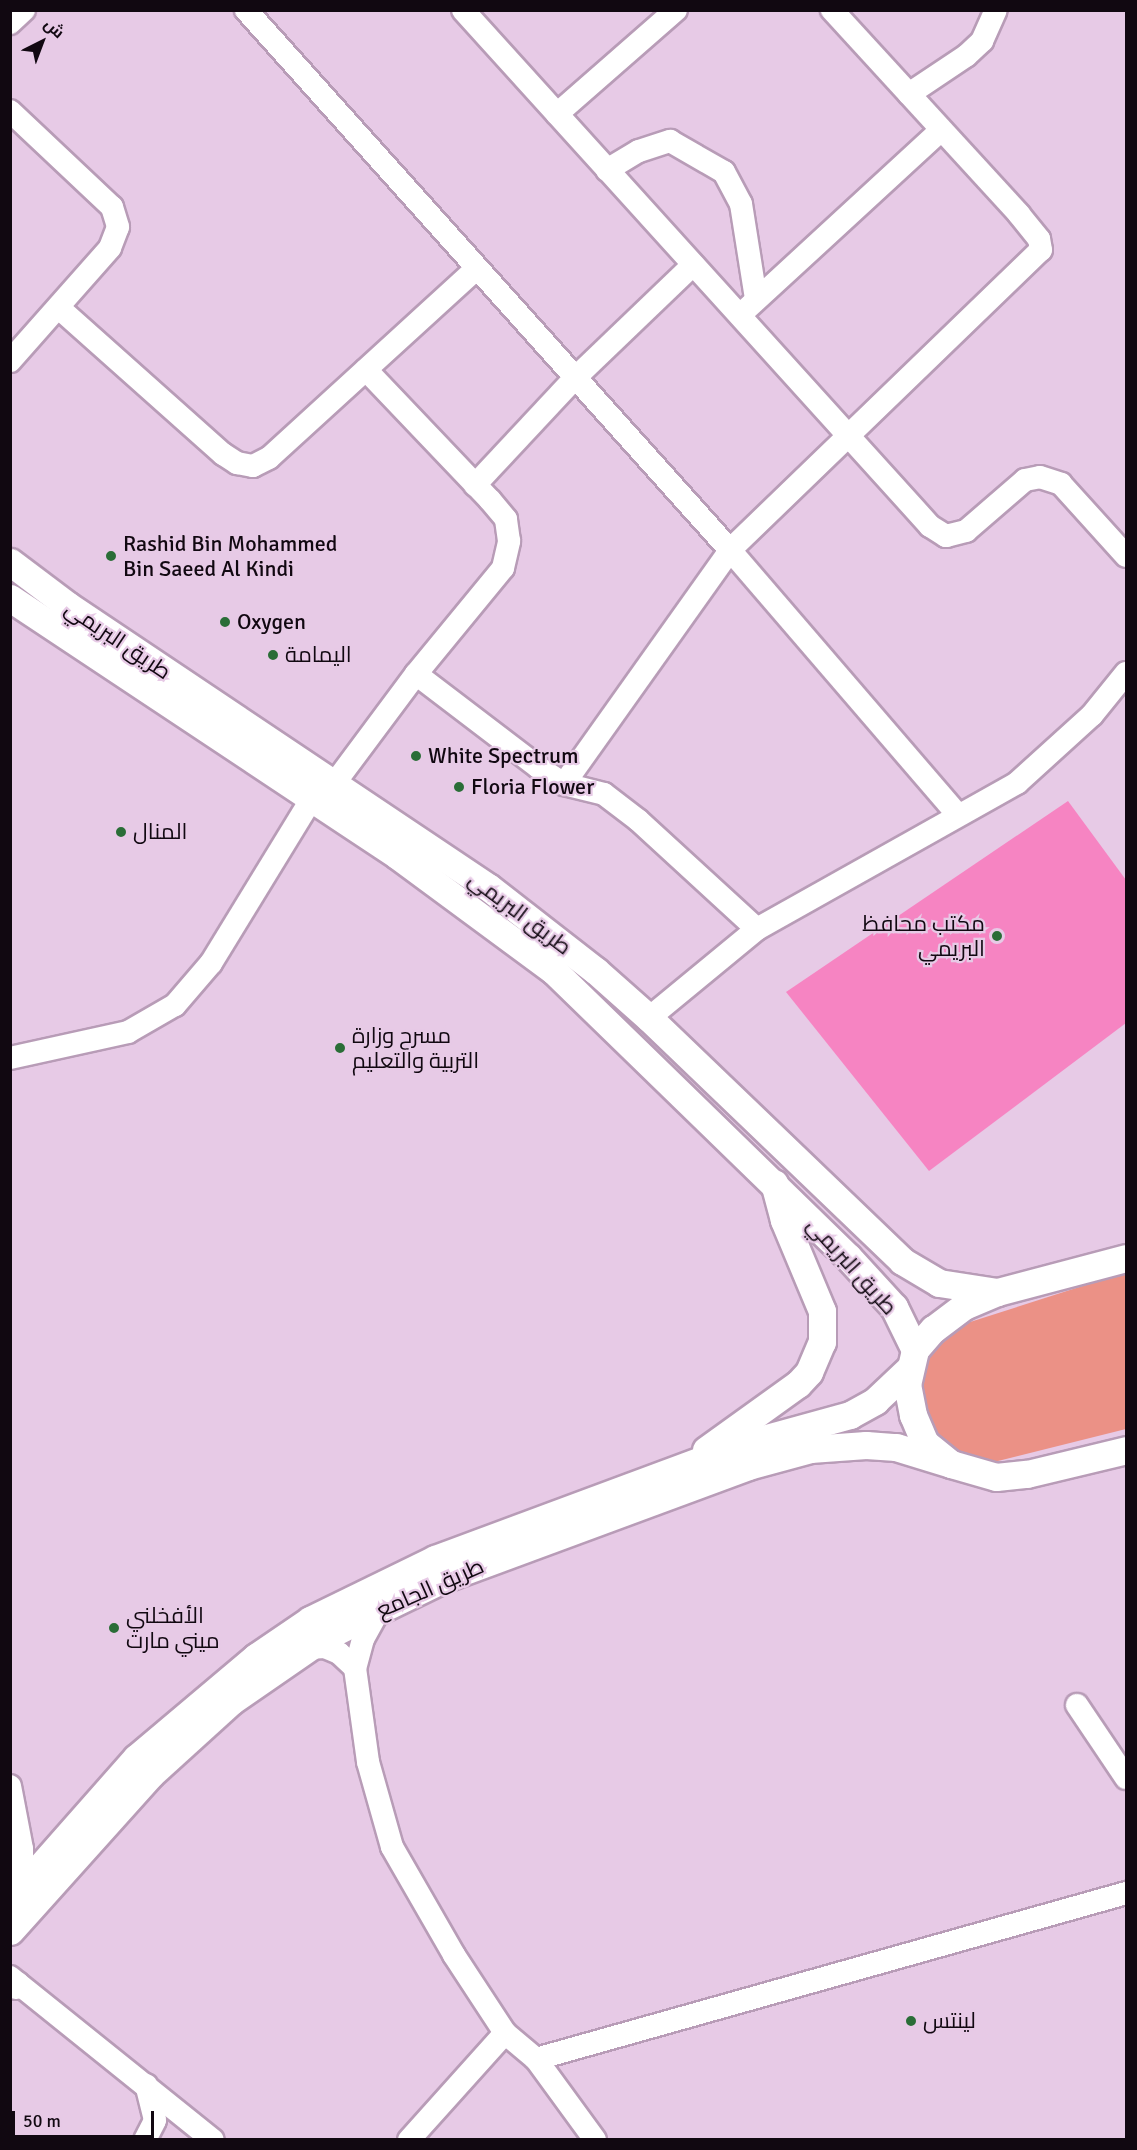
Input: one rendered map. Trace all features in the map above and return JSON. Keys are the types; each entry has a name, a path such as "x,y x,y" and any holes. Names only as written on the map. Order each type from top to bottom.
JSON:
{"main road":[{"name":"طريق البريمي","path":"10,562 67,605 488,886 650,1018 902,1261 939,1283 997,1292"},
{"name":"طريق البريمي","path":"10,597 422,872 554,971 774,1182 894,1307 913,1359"},
{"path":"694,1462 735,1426 798,1384 809,1372 822,1342 822,1311 784,1220 774,1182"},
{"name":"طريق الجامع","path":"12,1900 68,1839 136,1758 170,1727 256,1657 310,1620 435,1559 741,1445 850,1416 875,1401 913,1359 933,1329 964,1306 997,1292 1126,1258"},
{"path":"913,1359 907,1384 913,1415 925,1443 951,1464"},
{"name":"طريق الجامع","path":"10,1931 151,1774 230,1702 308,1648 379,1610 464,1571 748,1466 810,1449 866,1445 896,1448 996,1477 1027,1474 1119,1454"}],"street":[{"path":"10,23 24,10"},
{"path":"463,10 930,526 946,536 966,531 1025,480 1040,477 1061,484 1126,556"},
{"path":"557,114 676,10"},
{"path":"564,784 730,550 846,434 1041,250 1039,239 1019,214 832,10"},
{"path":"909,94 966,56 982,41 996,10"},
{"path":"252,12 475,270 730,550 957,814"},
{"path":"10,111 112,207 118,227 110,248 10,361"},
{"path":"740,315 941,129"},
{"path":"607,170 639,151 670,141 724,172 741,204 756,299"},
{"path":"475,485 574,380 693,265"},
{"path":"59,308 237,463 253,466 269,458 475,270"},
{"path":"334,784 416,674 503,568 508,541 506,519 366,370"},
{"path":"650,1018 757,929 957,814 1017,783 1092,715 1126,673"},
{"path":"416,674 564,784 604,794 757,929"},
{"path":"10,1058 128,1032 175,1005 211,963 311,800"},
{"path":"379,1610 363,1639 355,1668 368,1762 392,1847 454,1955 505,2032 536,2059 595,2139"},
{"path":"308,1648 325,1647 339,1653 355,1668"},
{"path":"1077,1705 1126,1778"},
{"path":"10,1786 17,1813 28,1839 40,1845 68,1839"},
{"path":"12,1900 22,1872 17,1813"},
{"path":"536,2059 1126,1893"},
{"path":"12,1982 213,2139"},
{"path":"409,2139 505,2032"},
{"path":"145,2139 155,2120 146,2085"}],"shaded area":[{"path":"1120,1274 1126,1275 1126,1429 994,1462 956,1451 936,1434 923,1411 918,1384 927,1349 945,1330"}],"building":[{"name":"مكتب محافظ البريمي","path":"1068,801 1126,880 1126,1023 929,1171 786,992"}],"place":[{"name":"Rashid Bin Mohammed Bin Saeed Al Kindi","path":"111,556"},
{"name":"Oxygen","path":"225,622"},
{"name":"اليمامة","path":"273,655"},
{"name":"White Spectrum","path":"416,756"},
{"name":"Floria Flower","path":"459,787"},
{"name":"المنال","path":"121,832"},
{"name":"مكتب محافظ البريمي","path":"997,936"},
{"name":"مسرح وزارة التربية والتعليم","path":"340,1048"},
{"name":"الأفخلني ميني مارت","path":"114,1628"},
{"name":"لينتس","path":"911,2021"}]}
